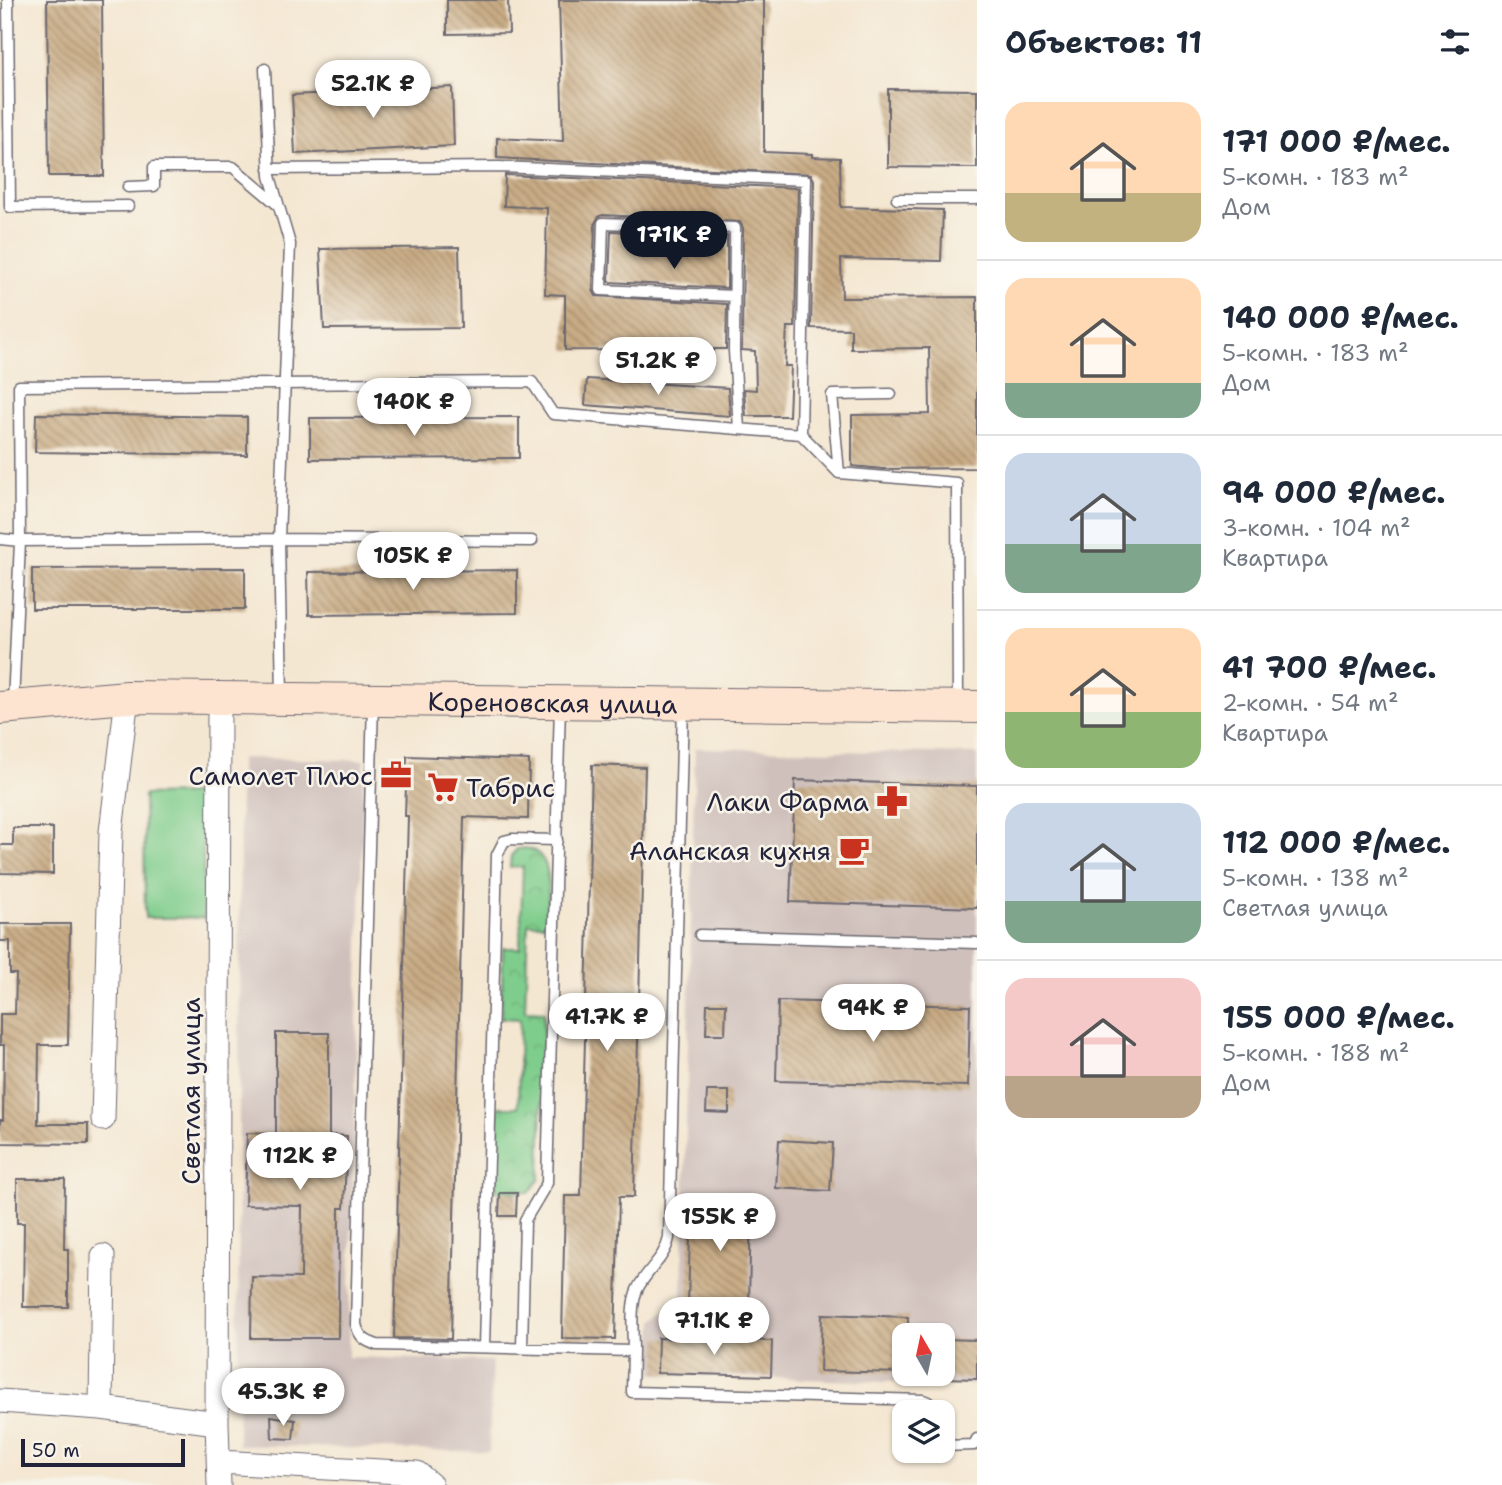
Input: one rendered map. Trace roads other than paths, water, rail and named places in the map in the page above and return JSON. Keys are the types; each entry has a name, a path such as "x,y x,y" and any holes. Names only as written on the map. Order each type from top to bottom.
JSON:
{"street":[{"name":"Кореновская улица","path":"6,708 127,697 968,707"},
{"path":"103,1119 111,832 127,697"},
{"name":"Светлая улица","path":"219,698 219,1485"},
{"path":"102,1408 103,1256"},
{"path":"0,1401 102,1408 217,1423"},
{"path":"220,1462 417,1473 431,1485"}],"lane":[{"path":"8,0 4,65 10,207 128,206"},
{"path":"265,69 269,169 290,244 279,539 282,698"},
{"path":"128,187 154,186 154,167 233,167 279,207"},
{"path":"269,169 499,167 806,180 802,434"},
{"path":"897,200 977,199"},
{"path":"734,296 601,290 603,223 735,228 734,351 739,429"},
{"path":"6,708 20,541 19,386 532,382 553,414 802,434 839,473 957,483 968,707"},
{"path":"839,473 832,396 891,394"},
{"path":"0,539 532,541"},
{"path":"373,699 356,1324 358,1333 366,1341 377,1345 633,1351"},
{"path":"522,1348 525,1220 547,1183 560,702"},
{"path":"683,704 669,1238 667,1247 637,1291 634,1303 632,1392 923,1400"},
{"path":"484,1347 497,855 504,841 557,840"},
{"path":"700,935 977,943"},
{"path":"955,1446 974,1445 977,1439"}],"place":[{"name":"Самолет Плюс","path":"396,775"},
{"name":"Табрис","path":"443,787"},
{"name":"Лаки Фарма","path":"892,801"},
{"name":"Аланская кухня","path":"854,850"}]}
